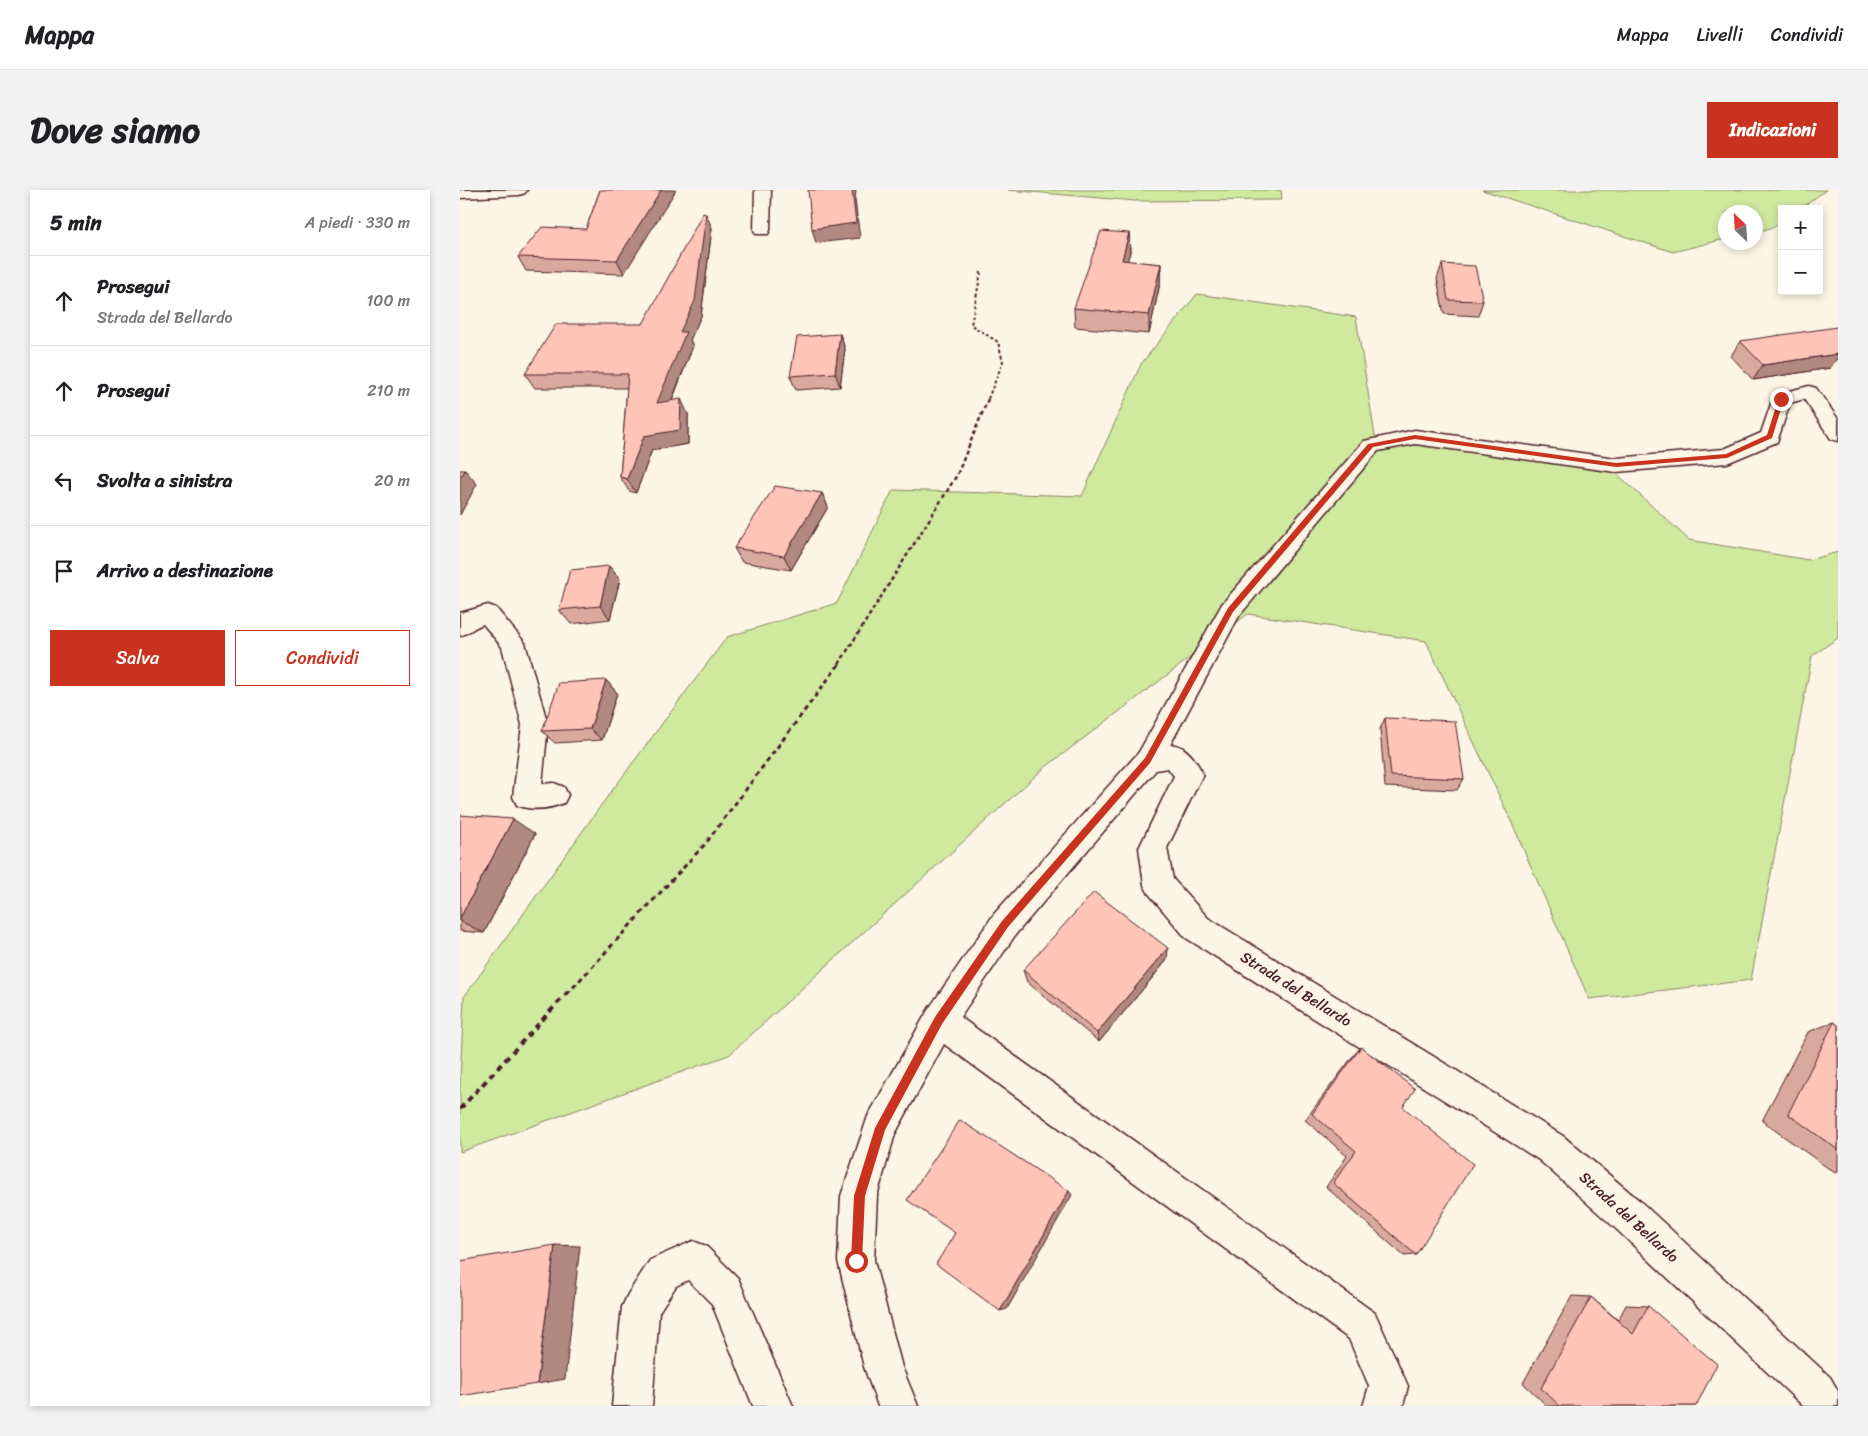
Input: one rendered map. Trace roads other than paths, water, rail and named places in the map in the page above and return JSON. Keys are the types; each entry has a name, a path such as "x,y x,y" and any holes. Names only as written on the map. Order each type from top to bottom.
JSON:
{"street":[{"path":"460,193 519,190"},
{"path":"762,230 764,190"},
{"path":"898,1406 883,1367 856,1261 859,1196 880,1128 939,1020 1005,924 1148,760 1230,610 1371,446 1415,437 1616,465 1727,456 1770,436 1781,399 1808,392 1838,434"},
{"path":"460,627 469,618 488,614 513,643 535,725 527,797 554,795"},
{"name":"Strada del Bellardo","path":"1148,760 1174,756 1189,774 1153,848 1159,885 1197,928 1551,1148 1627,1214 1809,1385 1825,1406"},
{"path":"939,1020 1362,1326 1389,1386 1383,1406"},
{"path":"632,1406 641,1306 663,1273 693,1259 725,1291 773,1406"}]}
